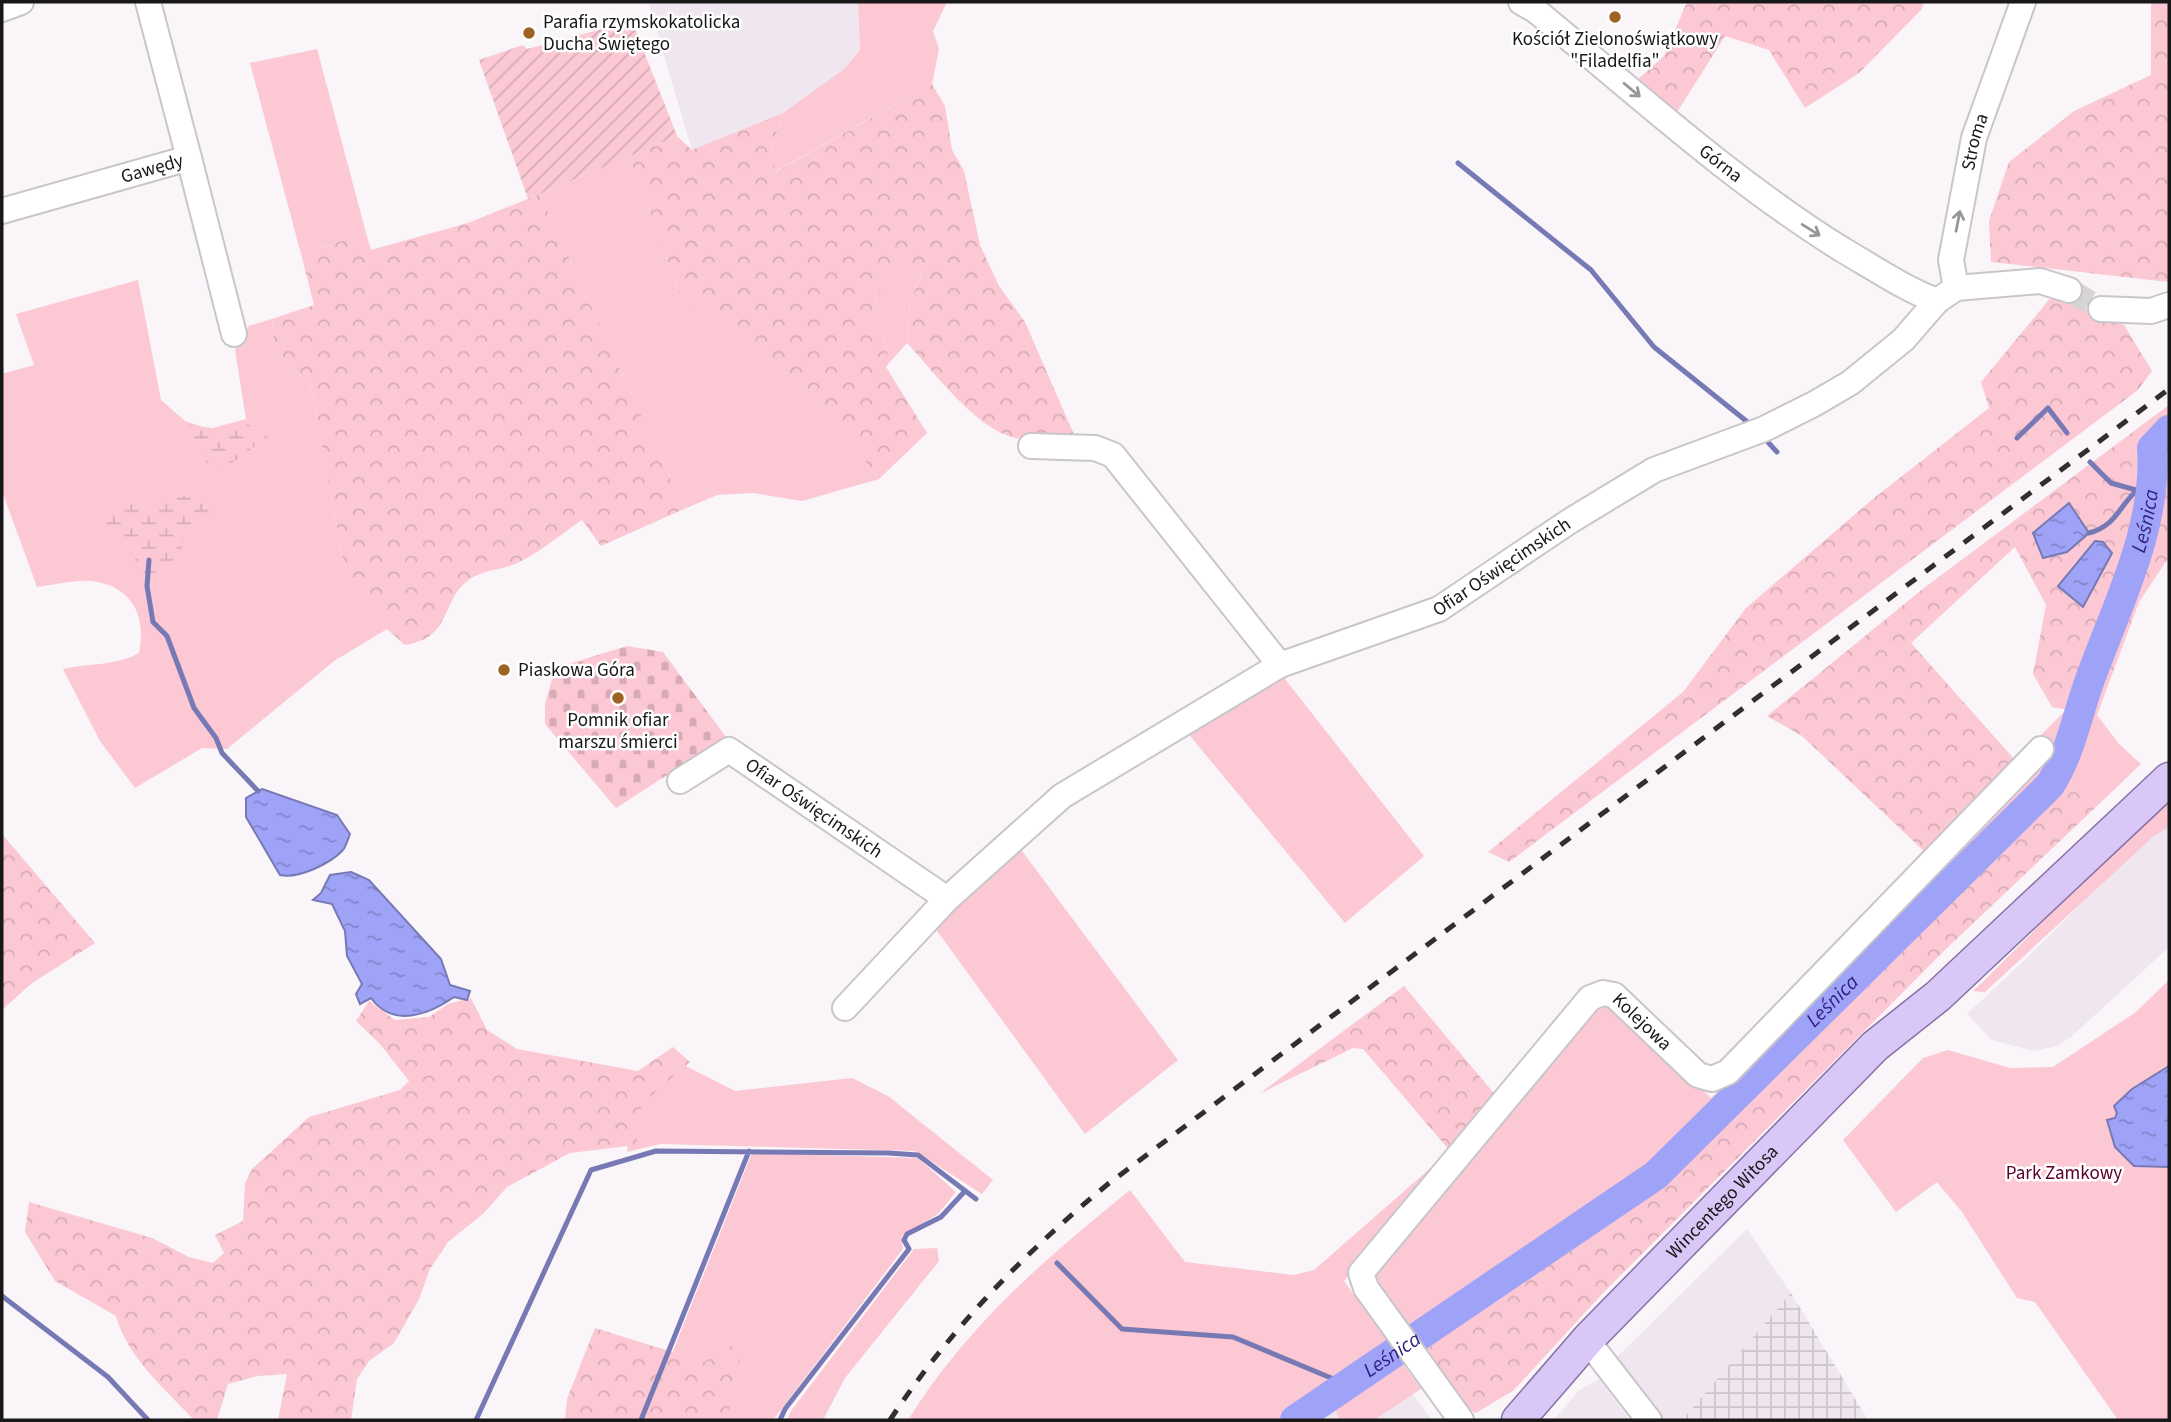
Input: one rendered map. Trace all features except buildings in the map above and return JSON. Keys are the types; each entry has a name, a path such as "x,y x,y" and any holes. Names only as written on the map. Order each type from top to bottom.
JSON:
{"main road":[{"name":"Wincentego Witosa","path":"1518,1420 1589,1338 1858,1065 1938,996 2169,779"},
{"name":"Wincentego Witosa","path":"1539,1420 1597,1353 1890,1060 1938,996"}],"street":[{"path":"2,9 21,2"},
{"name":"Gawędy","path":"2,211 189,158 148,2"},
{"name":"Górna","path":"1521,2 1535,10 1729,172 1788,215 1914,292 1947,295"},
{"name":"Stroma","path":"1947,295 1974,138 2023,2"},
{"path":"189,158 234,334"},
{"path":"1947,295 2040,281 2069,290"},
{"name":"Ofiar Oświęcimskich","path":"845,1008 947,899 1062,796 1280,665 1439,609 1570,521 1654,470 1763,429 1814,404 1850,383 1903,340 1947,295"},
{"path":"2101,309 2151,310 2169,305"},
{"path":"1031,446 1095,448 1113,455 1280,665"},
{"name":"Kolejowa","path":"1461,1420 1366,1288 1361,1273 1590,998 1603,993 1614,995 1698,1074 1712,1079 1728,1072 2041,749"},
{"name":"Ofiar Oświęcimskich","path":"680,781 729,750 947,899"},
{"path":"1597,1353 1649,1420"}],"shaded area":[{"path":"648,2 858,2 860,50 844,69 783,113 692,150"},
{"path":"2169,815 2169,947 2071,1037 2057,1046 2034,1051 1992,1040 1967,1014 2027,958"},
{"path":"1747,1229 1791,1293 1682,1420 1663,1420 1615,1359"},
{"path":"1791,1293 1868,1420 1682,1420"},
{"path":"1393,1369 1432,1420 1317,1420 1350,1399"},
{"path":"1599,1379 1630,1420 1554,1420 1579,1390"}],"green space":[{"path":"858,2 947,2 933,31 939,49 932,84 774,172 770,152 783,113 844,69 860,50"},
{"path":"1687,2 1924,2 1922,9 1859,73 1805,108 1769,50 1725,36 1674,117 1635,82 1664,56"},
{"path":"2151,2 2169,2 2169,282 1991,262 1989,221 2009,162 2074,111 2151,75"},
{"path":"632,21 677,136 528,199 479,60 523,45 527,49"},
{"path":"317,49 366,233 301,254 250,63"},
{"path":"932,84 945,106 952,150 964,171 980,245 999,286 1025,322 1075,437 1011,437 982,421 968,409 907,343 910,302 923,270 900,269 879,291 871,316 882,334 890,362 886,367 927,433 879,479 819,403 751,343 680,295 629,156 677,136 692,150 783,113 770,152 775,172"},
{"path":"629,156 680,295 751,343 819,403 879,479 802,501 753,493 717,495 684,509 540,194"},
{"path":"540,194 684,509 601,546 582,520 524,560 470,579 457,591 438,628 420,641 405,645 387,629 344,565 311,387 274,347 272,319 314,305 301,254 366,233 371,250 468,223"},
{"path":"900,269 923,269 910,302 907,343 890,362 882,334 871,316 879,291"},
{"path":"138,280 161,400 185,421 209,429 246,419 235,350 249,326 272,319 274,347 311,387 344,565 387,629 334,661 227,749 202,748 135,788 100,741 63,669 112,662 139,653 139,618 129,599 111,586 98,582 76,581 37,587 2,491 2,374 34,365 16,314"},
{"path":"2052,296 2124,325 2152,371 2138,390 1509,862 1488,852 1683,692 1746,608 1874,498 1989,408 1981,382"},
{"path":"2169,405 2169,557 2139,602 2097,715 2052,707 2033,674 2046,605 2015,547 1911,643 2015,760 1928,855 1802,736 1767,716 1924,588"},
{"path":"244,422 269,436 233,462 210,470 188,425 219,429"},
{"path":"192,495 208,501 210,518 188,526 179,556 148,579 120,536 101,522 114,507"},
{"path":"627,646 663,652 726,737 616,808 545,724 545,704 555,668"},
{"path":"1281,674 1424,856 1345,923 1186,731"},
{"path":"2067,709 2073,710 2062,758 2046,779 1661,1163 1466,1291 1412,1331 1373,1277 1593,1007 1615,1007 1711,1098 2051,749 2039,737"},
{"path":"2084,713 2097,715 2119,744 2141,764 2097,806 2060,781 2072,761"},
{"path":"2060,781 2097,806 1946,949 1604,1292 1514,1390 1476,1413 1467,1408 1424,1345 1475,1306 1670,1174 1892,954"},
{"path":"2169,801 2169,827 2154,836 1985,992 1973,991 2094,870"},
{"path":"2,834 95,943 32,983 2,1010"},
{"path":"1019,847 1178,1060 1085,1134 932,924"},
{"name":"Park Zamkowy","path":"2169,980 2169,1420 2118,1420 2035,1302 2017,1298 1962,1212 1937,1182 1896,1212 1843,1140 1923,1058 1948,1050 2010,1068 2053,1067 2136,1012"},
{"path":"1404,986 1497,1097 1450,1151 1363,1049 1353,1048 1259,1094"},
{"path":"471,998 487,1030 517,1049 638,1071 673,1047 690,1062 642,1104 636,1145 570,1153 507,1187 484,1213 448,1242 430,1269 419,1299 394,1343 369,1361 357,1379 351,1420 278,1420 287,1374 258,1376 228,1384 217,1420 194,1420 138,1359 121,1331 116,1316 55,1281 25,1232 29,1202 152,1238 189,1257 213,1263 224,1253 215,1235 243,1221 245,1183 252,1169 309,1117 400,1090 409,1081 380,1044 356,1021 369,1001 395,1020 429,1017 448,1004"},
{"path":"682,1064 735,1091 852,1078 888,1096 993,1180 982,1194 915,1151 660,1144 627,1152 633,1100"},
{"path":"1450,1151 1344,1281 1391,1346 1280,1420 908,1420 956,1353 1009,1295 1130,1190 1185,1262 1294,1275 1314,1270"},
{"path":"752,1153 918,1158 956,1192 938,1214 902,1236 903,1249 773,1420 716,1420 671,1356"},
{"path":"937,1248 939,1261 845,1378 823,1420 787,1420 791,1411 914,1249"},
{"path":"595,1328 704,1362 755,1331 735,1371 728,1420 565,1420 567,1399"},
{"path":"1401,1361 1421,1389 1374,1420 1340,1420 1335,1410"}],"water":[{"path":"2069,503 2089,533 2067,552 2043,558 2033,533"},
{"path":"2095,541 2103,542 2112,553 2083,607 2058,586"},
{"path":"262,789 337,815 350,834 343,850 313,869 296,875 280,875 246,817 246,798"},
{"path":"351,872 369,880 441,959 450,985 470,991 467,1000 454,997 433,1009 411,1016 390,1013 371,998 360,1004 356,994 362,984 347,956 345,931 332,904 313,900 321,893 330,875"},
{"path":"2169,1066 2169,1167 2134,1166 2115,1147 2107,1120 2115,1118 2117,1113 2114,1106 2132,1089"},
{"path":"1393,1348 1400,1357 1307,1420 1284,1420"}],"waterway":[{"path":"1458,163 1591,270 1654,347 1750,424"},
{"path":"2017,438 2048,408 2067,433"},
{"name":"Leśnica","path":"1295,1420 1656,1175 2050,785 2068,749 2088,685 2132,569 2148,509 2152,448 2169,430"},
{"path":"1766,440 1777,452"},
{"path":"2090,462 2111,483 2136,490"},
{"path":"2089,533 2109,523 2133,495 2150,484"},
{"path":"149,560 147,586 153,622 167,636 194,708 216,738 222,753 258,791"},
{"path":"476,1420 591,1170 656,1151 918,1155 976,1199"},
{"path":"641,1420 749,1151"},
{"path":"780,1420 785,1409 909,1249 904,1240 907,1234 941,1217 965,1191"},
{"path":"1057,1263 1122,1329 1233,1337 1348,1385"},
{"path":"2,1296 108,1377 148,1420"}],"tunnel":[{"path":"2069,290 2101,309"}],"railway":[{"path":"890,1420 938,1354 990,1294 1047,1237 1108,1184 2169,389"}],"place":[{"name":"Kościół Zielonoświątkowy \"Filadelfia\"","path":"1615,17"},
{"name":"Parafia rzymskokatolicka Ducha Świętego","path":"529,33"},
{"name":"Piaskowa Góra","path":"504,670"},
{"name":"Pomnik ofiar marszu śmierci","path":"618,698"}]}
